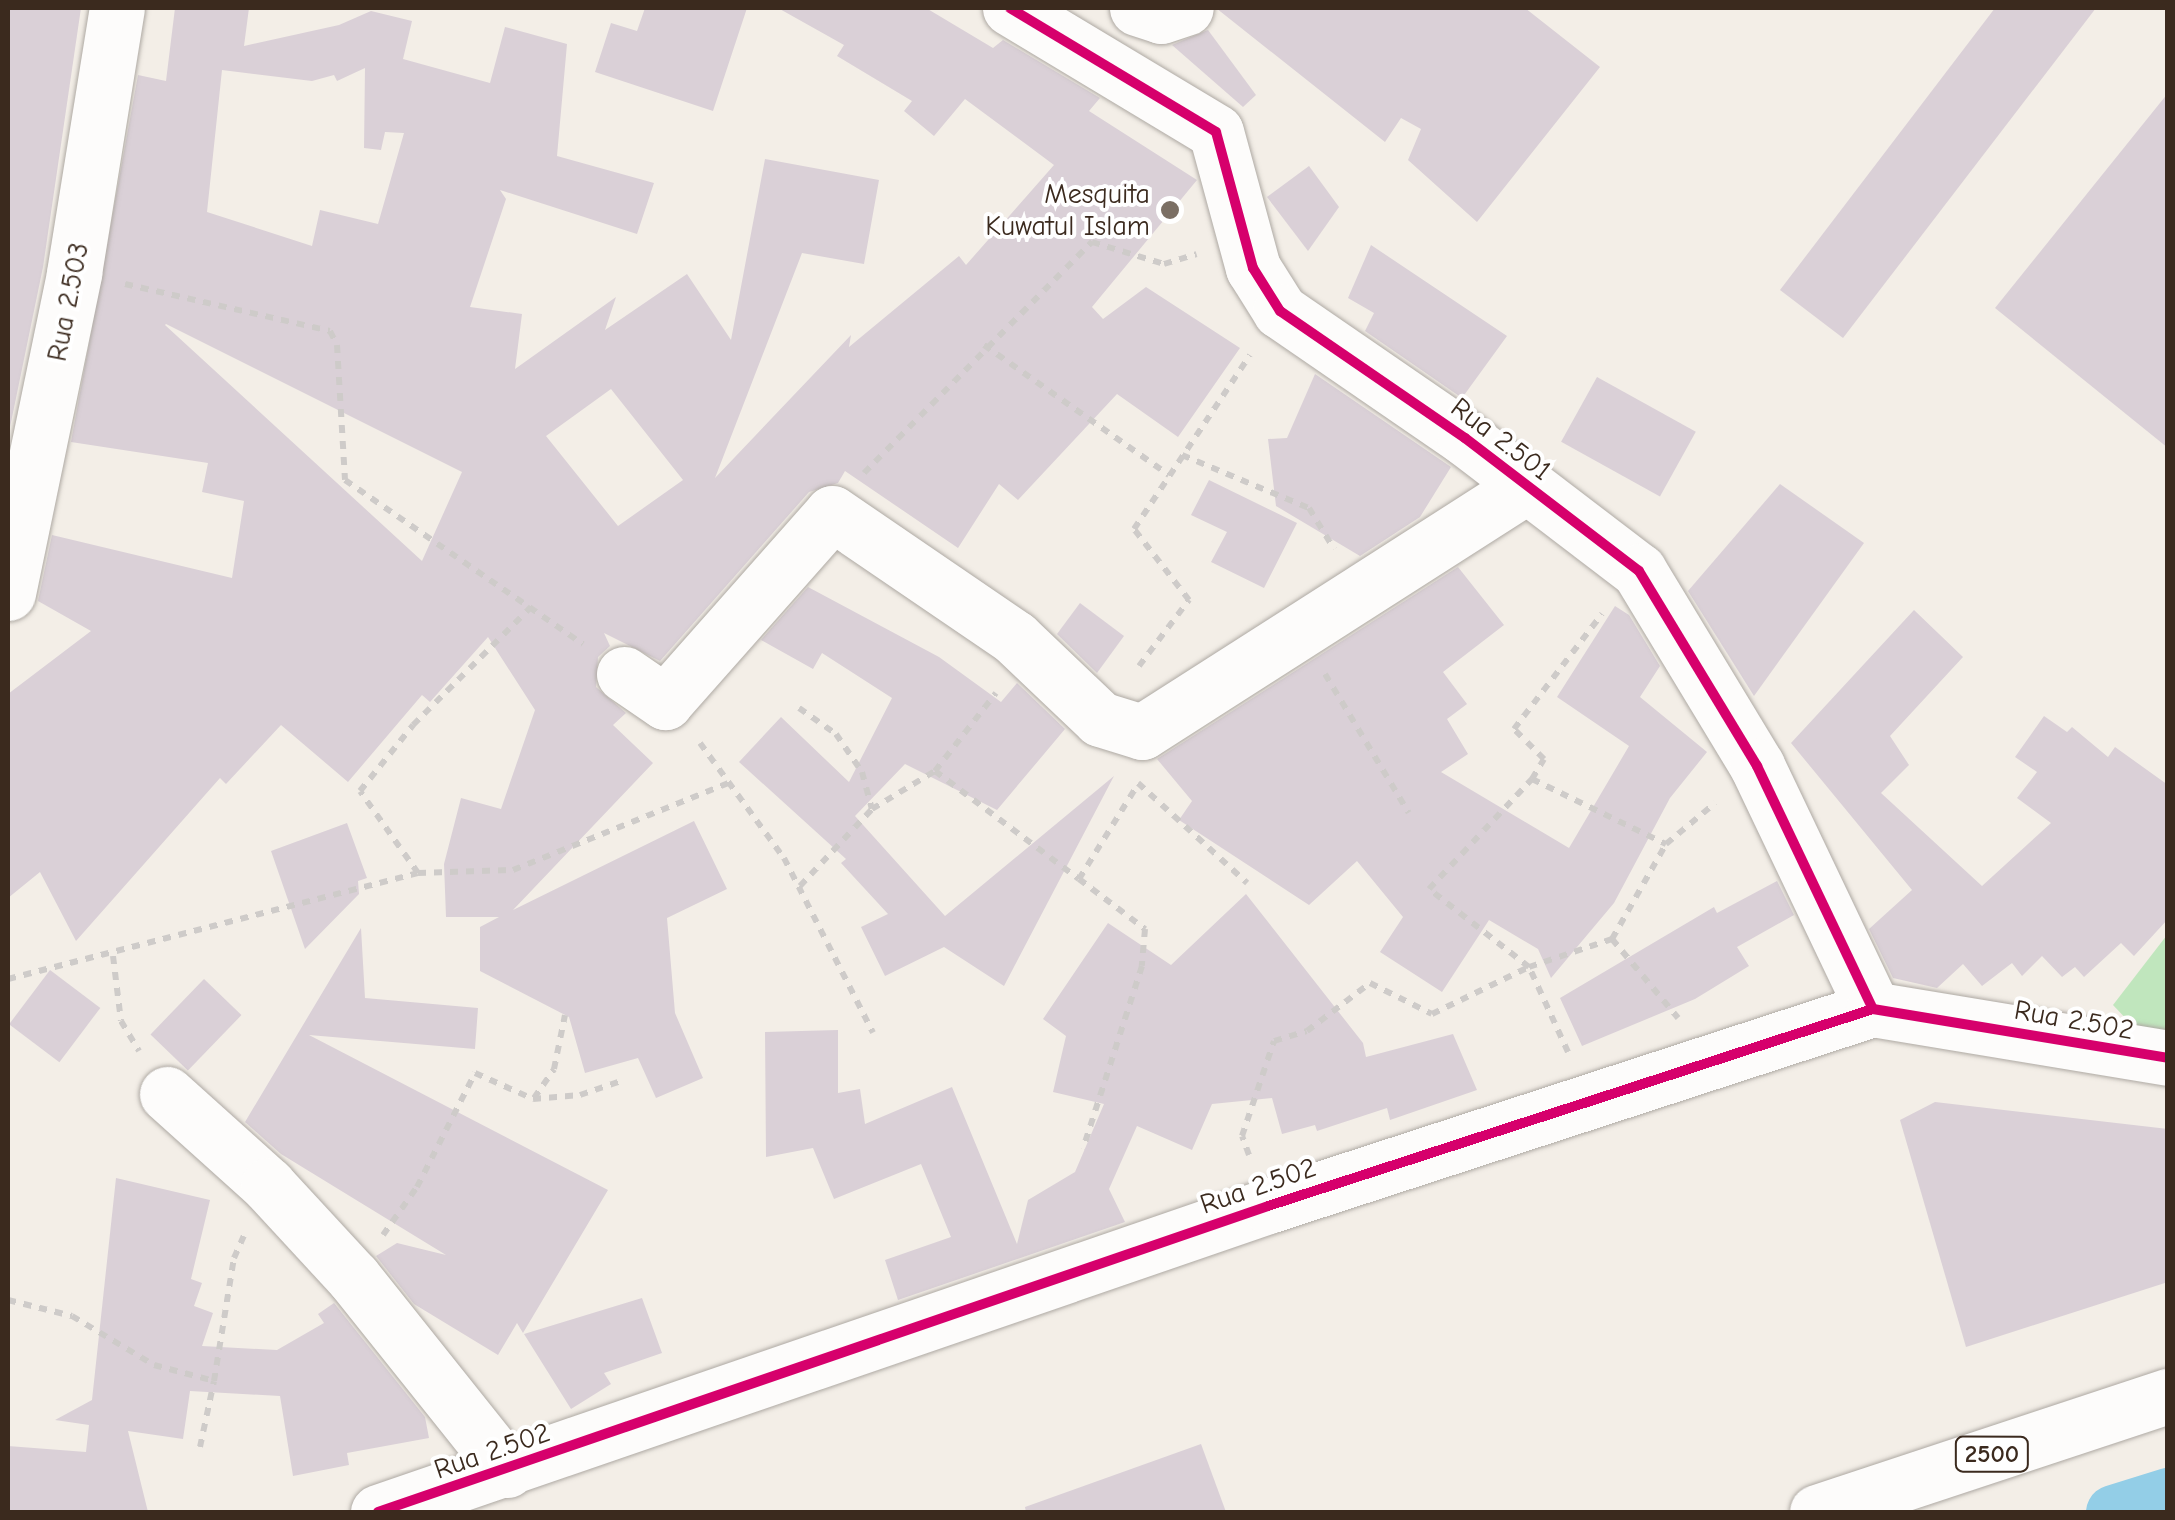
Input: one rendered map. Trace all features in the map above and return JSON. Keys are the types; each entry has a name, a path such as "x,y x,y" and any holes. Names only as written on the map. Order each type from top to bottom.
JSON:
{"street":[{"name":"Rua 2.503","path":"8,594 74,273 118,8"},
{"name":"Rua 2.501","path":"1010,8 1216,132 1259,282 1280,310 1639,571 1757,766 1873,1009"},
{"path":"1136,8 1161,16 1186,8"},
{"path":"645,688 832,513 1029,651 1121,726 1296,632 1527,486"},
{"name":"Rua 2.502","path":"378,1512 1268,1206 1873,1009 2157,1042"},
{"path":"167,1094 268,1184 353,1276 507,1470"},
{"name":"2500","path":"1817,1512 2168,1396"}],"path":[{"path":"832,513 984,345 1092,242 1164,264 1205,252 1240,220"},
{"path":"74,273 330,331 337,346 344,480 645,688 733,781 800,886 873,1033"},
{"path":"1247,883 1138,786 1121,726 1190,600 1134,529 1280,310"},
{"path":"984,345 1169,475"},
{"path":"1182,454 1309,508 1361,592"},
{"path":"1590,1098 1529,966 1429,889 1532,779 1544,759 1514,728 1639,571"},
{"path":"418,873 360,790 414,725 531,607"},
{"path":"1296,632 1409,813"},
{"path":"800,886 872,809 935,770 1029,651"},
{"path":"799,708 836,734 862,772 872,809"},
{"path":"1268,1206 1242,1136 1274,1041 1307,1031 1370,983 1432,1014 1529,966 1612,939 1666,844 1757,766"},
{"path":"935,770 1145,929 1142,966 1083,1149"},
{"path":"1532,779 1666,844"},
{"path":"8,979 113,956 283,903 418,873 513,870 733,781"},
{"path":"1078,880 1138,786"},
{"path":"1612,939 1712,1059"},
{"path":"113,956 121,1021"},
{"path":"534,1099 554,1069 565,1014"},
{"path":"353,1276 417,1187 475,1073 534,1099 580,1095 624,1080"},
{"path":"200,1447 234,1258 268,1184"},
{"path":"8,1300 72,1316 154,1365 214,1380"}],"green space":[{"path":"2167,935 2167,1062 2113,1005"}],"building":[{"path":"8,8 81,8 43,267 9,432"},
{"path":"175,8 249,8 244,46 339,25 371,11 412,21 403,59 490,83 505,27 567,44 557,156 654,183 637,234 500,190 506,199 470,307 522,314 515,369 616,297 605,330 687,274 731,340 765,159 879,180 864,264 802,253 715,478 851,335 849,347 959,256 966,265 1054,165 965,99 934,136 904,111 912,101 837,56 844,45 778,8 926,8 993,48 1003,40 1100,98 1089,111 1197,180 1092,307 1103,319 1146,287 1240,348 1178,437 1117,394 1018,500 999,484 958,548 845,471 838,483 809,492 660,661 604,633 610,646 598,657 596,687 626,713 613,725 653,763 513,910 694,821 727,889 667,918 675,1013 703,1078 656,1098 638,1058 585,1073 569,1017 480,971 480,927 499,917 446,917 444,864 461,798 501,809 535,710 488,637 430,702 422,695 348,782 281,725 226,784 220,778 76,941 40,872 8,898 8,694 91,631 38,601 52,535 232,578 244,501 202,492 208,463 71,442 138,75 166,81","holes":["365,68 364,148 381,150 385,132 404,133 378,224 320,210 312,246 207,212 222,70 312,81 334,75 337,81","165,325 462,472 422,561","611,389 683,480 618,526 546,436"]},
{"path":"645,8 747,8 713,111 595,72 611,23 637,31"},
{"path":"1216,8 1525,8 1600,67 1477,222 1408,160 1421,129 1401,118 1385,142"},
{"path":"1995,8 2096,8 1843,338 1780,290"},
{"path":"1208,30 1256,95 1243,107 1172,45"},
{"path":"2168,93 2168,448 1995,308"},
{"path":"1309,166 1339,207 1308,251 1267,197"},
{"path":"1371,245 1507,336 1462,398 1365,331 1374,313 1348,298"},
{"path":"1315,374 1451,467 1420,517 1360,556 1276,506 1268,439 1287,438"},
{"path":"1597,377 1696,432 1660,497 1561,442"},
{"path":"1209,480 1297,523 1264,588 1211,562 1227,532 1191,515"},
{"path":"1780,484 1864,543 1754,696 1688,591"},
{"path":"1458,567 1504,625 1443,672 1467,704 1447,719 1468,754 1441,772 1569,848 1629,746 1557,697 1615,606 1629,615 1660,666 1640,697 1707,752 1670,798 1614,903 1551,978 1538,949 1489,920 1442,992 1380,952 1403,917 1357,861 1309,905 1179,820 1192,801 1157,759"},
{"path":"808,587 939,657 1001,702 1017,683 1065,729 997,810 905,764 855,816 945,916 1114,776 1004,986 944,947 885,976 861,927 888,914 841,863 846,859 739,762 781,717 849,782 892,698 822,653 813,669 761,640"},
{"path":"1080,603 1124,636 1097,673 1057,634"},
{"path":"1914,610 1963,657 1890,736 1909,765 1881,793 1982,886 2051,823 2017,798 2037,772 2015,757 2044,716 2067,732 2072,727 2108,757 2115,747 2168,785 2168,919 2134,956 2121,943 2084,977 2075,967 2062,977 2042,956 2022,976 2012,963 1982,986 1963,964 1937,988 1893,978 1869,929 1912,890 1791,743"},
{"path":"347,823 367,878 358,881 359,894 305,949 271,851"},
{"path":"1777,881 1794,915 1737,947 1749,966 1695,999 1582,1046 1560,998 1714,907 1717,913"},
{"path":"1246,894 1363,1043 1366,1057 1453,1034 1477,1090 1390,1120 1387,1108 1317,1131 1315,1125 1282,1134 1272,1098 1212,1104 1192,1150 1137,1126 1109,1189 1125,1222 898,1300 885,1260 951,1237 921,1164 834,1199 813,1148 766,1157 765,1032 838,1030 838,1093 860,1089 865,1124 952,1087 1017,1244 1028,1200 1075,1172 1104,1104 1053,1092 1066,1036 1043,1019 1108,923 1171,965"},
{"path":"361,928 365,998 478,1008 475,1049 309,1035 608,1190 523,1333 517,1323 498,1355 414,1304 376,1256 397,1243 446,1255 281,1154 245,1122"},
{"path":"50,970 100,1008 59,1062 9,1024"},
{"path":"204,979 241,1015 188,1071 151,1034"},
{"path":"1935,1102 2168,1129 2168,1282 1966,1347 1900,1120"},
{"path":"116,1178 210,1200 191,1279 202,1283 194,1306 213,1313 202,1346 277,1350 324,1323 318,1314 334,1303 425,1417 429,1438 347,1453 349,1465 293,1476 280,1396 190,1391 183,1439 128,1431 148,1512 8,1512 8,1446 86,1452 89,1425 55,1420 92,1400"},
{"path":"642,1298 662,1353 604,1373 611,1384 571,1409 524,1334"},
{"path":"1201,1444 1226,1512 1026,1512 1025,1507"}],"waterway":[{"path":"2113,1512 2168,1495"}],"cycle path":[{"path":"1010,8 1216,132 1253,268 1280,311 1465,438 1639,571 1757,766 1873,1009"},
{"path":"378,1512 1268,1206 1873,1009 2168,1058"}],"place":[{"name":"Mesquita Kuwatul Islam","path":"1170,210"}]}
